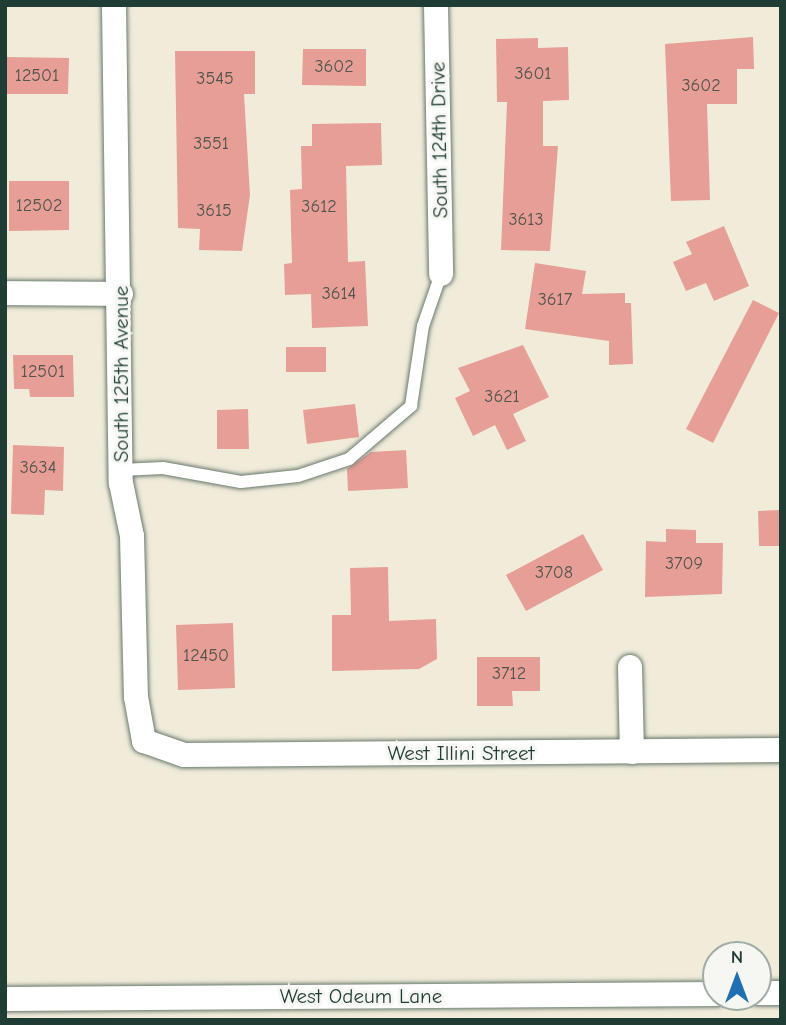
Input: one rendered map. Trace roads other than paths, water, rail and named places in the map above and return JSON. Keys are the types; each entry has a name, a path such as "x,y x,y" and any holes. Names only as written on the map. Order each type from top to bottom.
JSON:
{"street":[{"name":"South 125th Avenue","path":"114,5 121,294 121,470 132,536 136,697 144,741"},
{"name":"South 124th Drive","path":"436,5 441,274"},
{"path":"5,293 121,294"},
{"path":"630,667 632,752"},
{"name":"West Illini Street","path":"144,741 184,755 781,750"},
{"name":"West Odeum Lane","path":"5,999 167,1009 702,994"}],"lane":[{"path":"121,470 163,468 241,482 298,476 349,458 411,406 423,327 441,274"}]}
